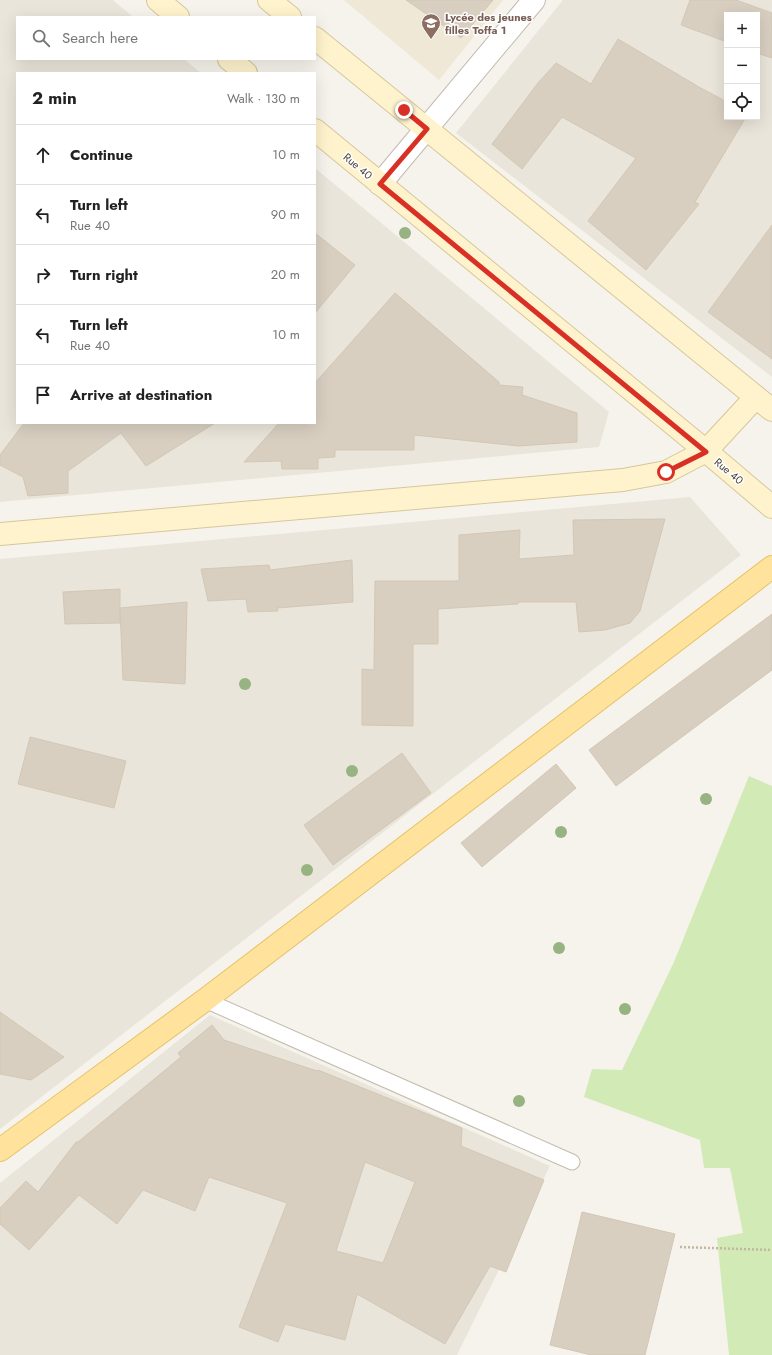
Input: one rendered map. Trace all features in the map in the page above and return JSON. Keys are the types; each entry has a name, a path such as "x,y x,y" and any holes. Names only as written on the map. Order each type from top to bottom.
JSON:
{"main road":[{"path":"158,0 177,16"},
{"path":"269,0 289,16"},
{"path":"0,534 623,480 666,472 706,452 764,403 316,39"},
{"path":"230,60 245,72"},
{"name":"Rue 40","path":"316,131 772,508"},
{"path":"0,1150 204,1000 772,567"}],"street":[{"path":"380,184 534,0"}],"lane":[{"path":"204,1000 572,1162"}],"path":[{"path":"680,1247 772,1250"}],"shaded area":[{"path":"0,0 113,0 132,16 16,16 16,60 185,60 200,72 16,72 16,424 316,424 316,169 609,412 599,447 0,502"},
{"name":"Lycée des jeunes filles Toffa 1","path":"344,0 503,0 439,80"},
{"path":"563,0 772,0 772,377 456,133"},
{"path":"690,497 741,555 0,1129 0,559"},
{"path":"210,1015 550,1166 457,1355 0,1355 0,1183"}],"green space":[{"path":"749,776 772,786 772,1355 729,1355 717,1238 743,1233 730,1168 704,1168 700,1140 584,1097 592,1069 622,1070 674,962"}],"building":[{"path":"406,0 493,0 461,38"},
{"path":"690,0 736,0 772,13 772,58 760,54 760,12 724,12 724,41 681,25"},
{"path":"618,39 724,100 724,120 744,120 695,202 699,204 646,270 588,221 636,158 562,117 522,169 492,144 538,83 556,63 591,84"},
{"path":"772,225 772,359 708,312"},
{"path":"316,234 355,265 316,312"},
{"path":"395,293 499,382 499,385 523,387 522,395 577,413 577,442 518,446 414,435 414,450 335,450 335,457 318,458 318,469 282,469 281,461 244,462 278,424 316,424 316,382"},
{"path":"23,424 213,424 146,466 121,433 68,471 68,493 28,496 23,477 0,465 0,455"},
{"path":"665,519 640,611 630,623 605,630 579,632 576,602 518,602 518,604 438,609 438,644 413,644 413,726 362,725 362,669 374,670 375,581 459,581 459,535 520,530 519,559 574,555 573,520"},
{"path":"352,560 353,602 277,608 278,611 248,612 246,599 208,601 201,569 269,565 270,570"},
{"path":"120,589 120,623 65,624 63,592"},
{"path":"187,602 185,684 123,680 120,608"},
{"path":"772,614 772,670 616,786 589,750"},
{"path":"30,737 126,761 114,808 18,784"},
{"path":"402,753 431,793 333,865 304,825"},
{"path":"556,764 576,788 482,867 461,843"},
{"path":"0,1012 64,1057 31,1080 0,1074"},
{"path":"212,1025 224,1040 317,1071 318,1070 462,1128 461,1146 544,1180 506,1272 490,1266 445,1344 357,1294 345,1340 285,1324 278,1342 239,1327 287,1203 209,1177 195,1211 143,1190 117,1224 79,1195 29,1250 0,1224 0,1208 26,1181 38,1192 76,1142 78,1142 181,1057 178,1053","holes":["365,1162 415,1182 383,1263 336,1251"]},
{"path":"582,1212 675,1234 645,1355 591,1355 550,1345"}],"place":[{"name":"Lycée des jeunes filles Toffa 1","path":"431,40"}],"route":[{"path":"404,110 427,129 380,184 706,452 666,472"}]}
